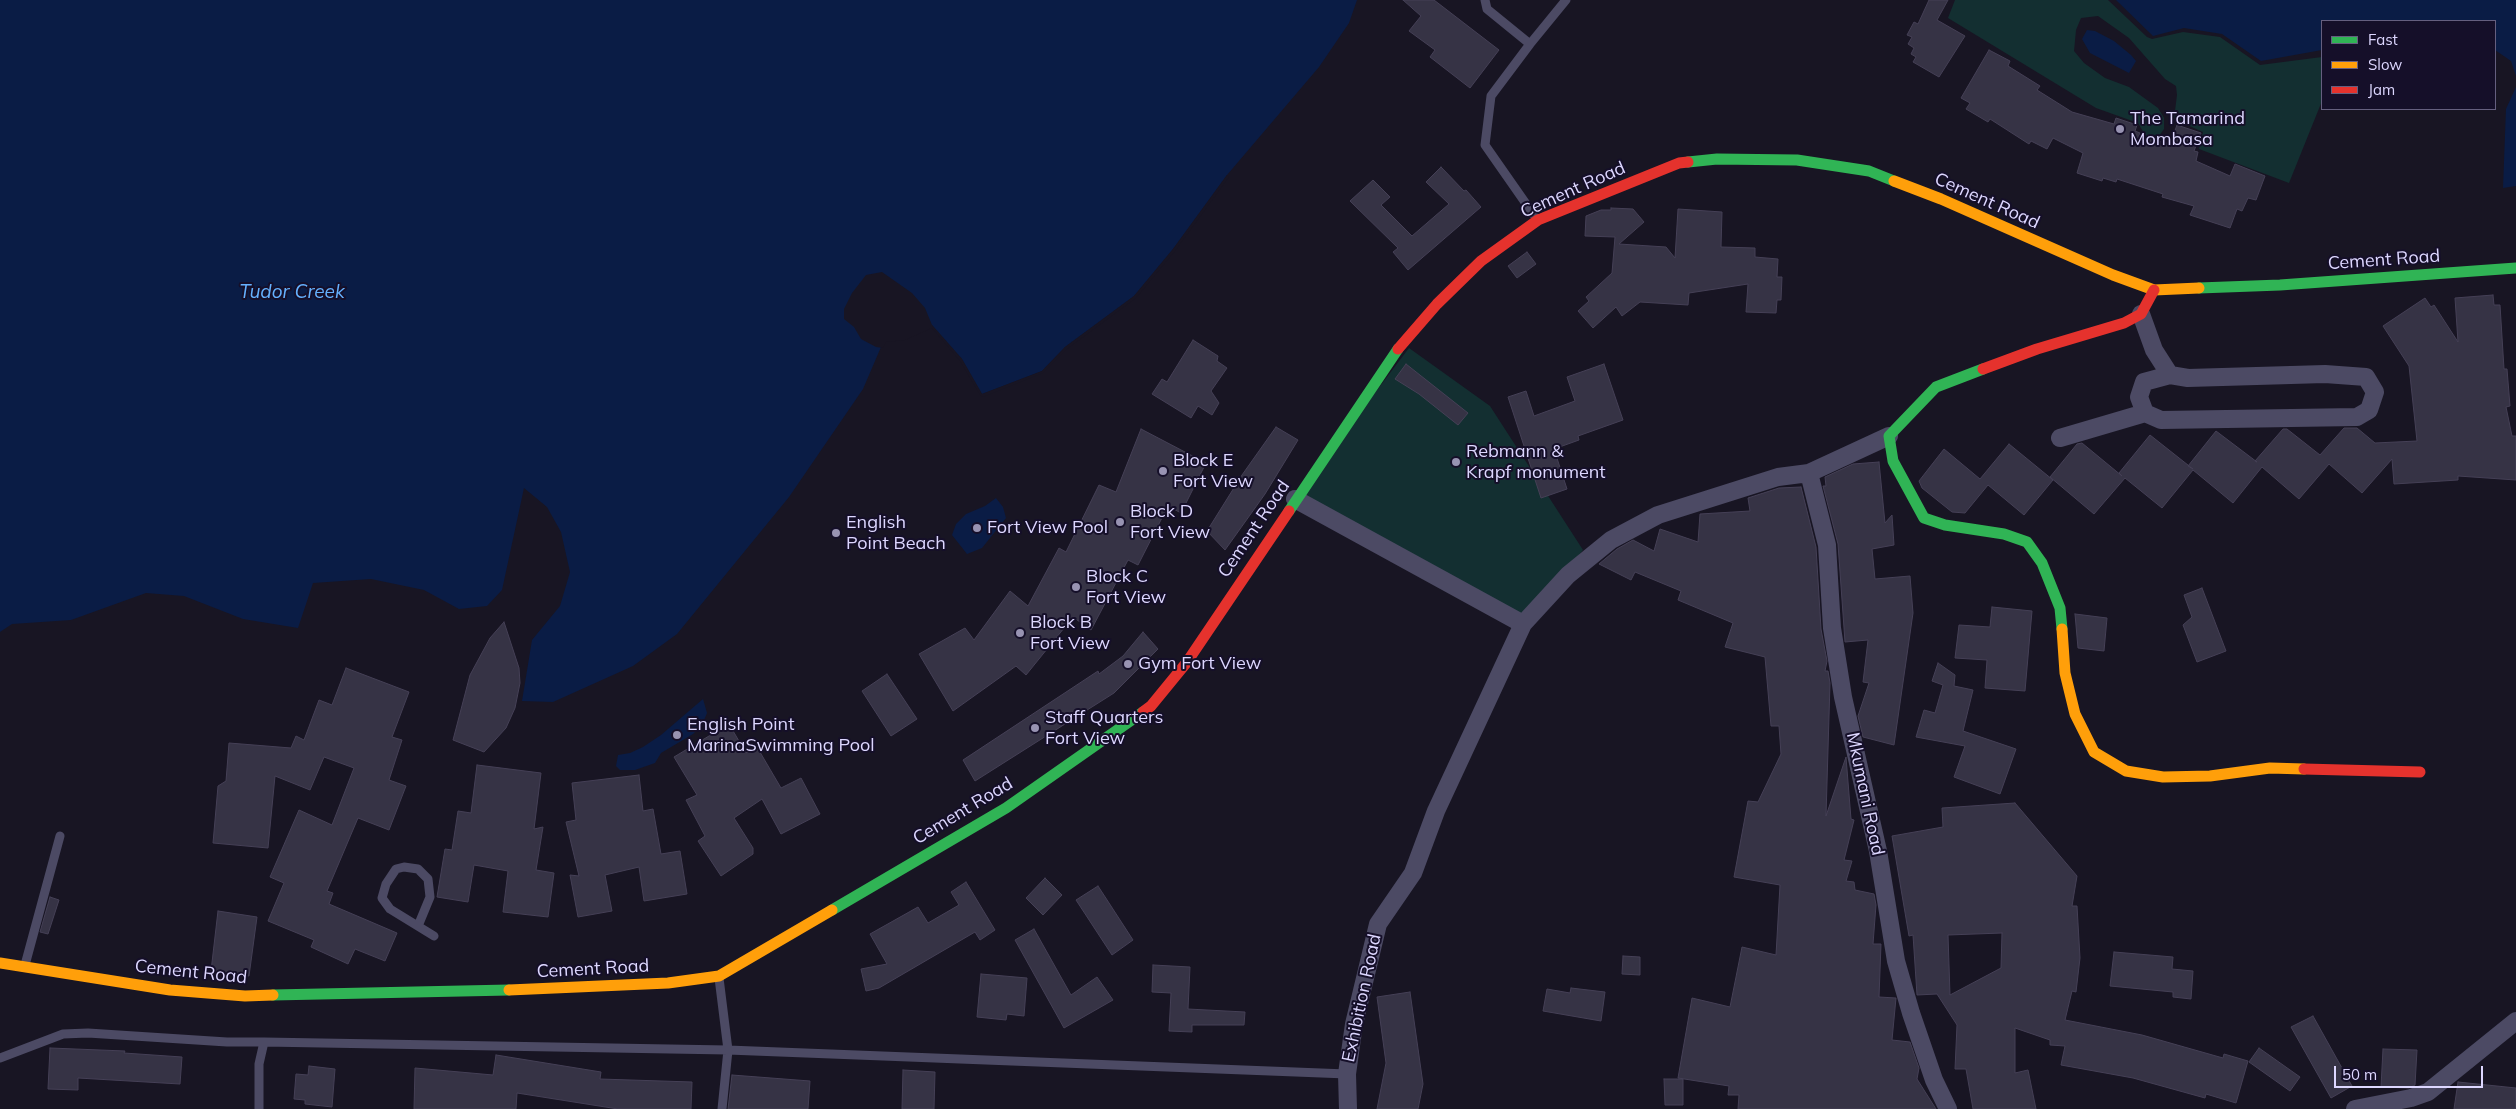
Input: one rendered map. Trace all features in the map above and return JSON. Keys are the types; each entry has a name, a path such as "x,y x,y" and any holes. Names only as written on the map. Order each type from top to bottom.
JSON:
{"main road":[{"name":"Cement Road","path":"0,963 170,990 245,996 495,991 668,983 719,976 1006,808 1151,706 1187,662 1295,498 1402,342 1481,261 1538,220 1679,163 1717,159 1797,160 1869,171 1941,199 2113,276 2154,290 2280,285 2516,268"},
{"path":"2154,290 2141,314 2124,323 2037,349 1936,387 1888,436 1893,461 1924,518 1945,525 2004,534 2027,542 2042,563 2060,608 2065,673 2075,714 2094,752 2126,771 2163,777 2210,776 2270,768 2420,772"}],"street":[{"path":"2141,314 2154,350 2170,375"},
{"path":"2060,438 2144,413 2161,420 2357,417 2369,410 2375,392 2366,376 2325,374 2188,378 2170,375 2144,382 2139,397 2144,413"},
{"name":"Exhibition Road","path":"1348,1109 1347,1074 1354,1024 1378,924 1412,873 1436,811 1524,624 1568,575 1611,540 1658,515 1778,477 1809,472 1888,436"},
{"name":"Mkumani Road","path":"1809,472 1827,545 1832,628 1843,697 1878,851 1896,961 1911,1013 1934,1080 1948,1109"},
{"path":"1295,498 1524,624"},
{"path":"2355,1109 2377,1107 2428,1092 2516,1021"}],"lane":[{"path":"1485,0 1487,9 1530,44"},
{"path":"1538,220 1484,145 1491,96 1566,0"},
{"path":"25,967 60,836"},
{"path":"418,926 430,897 428,879 418,869 404,867 396,869 386,884 382,898 390,909 434,936"},
{"path":"719,976 728,1050 722,1109"},
{"path":"0,1058 43,1040 71,1034 264,1042 728,1050 1347,1074"},
{"path":"259,1109 259,1064 264,1042"}],"green space":[{"path":"1955,0 2108,0 2147,37 2152,39 2183,32 2220,37 2260,65 2321,57 2321,103 2289,183 2199,149 2203,132 2174,119 2177,95 2176,86 2165,79 2129,38 2098,16 2081,18 2076,30 2074,51 2084,63 2105,78 2129,87 2158,108 2164,118 2164,129 2159,136 2152,135 2148,140 2138,123 2096,108 1948,18"},
{"path":"1409,348 1490,406 1583,550 1523,624 1298,494"}],"water":[{"name":"Tudor Creek","path":"0,0 1357,0 1349,23 1319,67 1227,175 1173,249 1134,296 1065,347 1042,371 982,394 962,359 932,325 884,340 863,389 789,497 677,634 633,666 553,702 522,701 532,640 560,606 570,572 561,532 547,507 524,488 502,590 487,606 459,609 424,590 371,579 313,583 298,628 243,619 184,596 146,593 71,620 12,624 0,632"},
{"path":"2116,0 2516,0 2516,76 2511,61 2496,51 2496,20 2321,20 2321,50 2261,61 2222,34 2184,28 2153,36"},
{"path":"2087,30 2095,31 2114,41 2131,55 2136,61 2129,73 2090,53 2082,39"},
{"path":"2516,87 2516,186 2503,188 2506,109"},
{"name":"Fort View Pool","path":"996,498 1003,507 1006,518 982,548 967,554 952,535 956,524 966,514 985,506"},
{"name":"English Point MarinaSwimming Pool","path":"703,699 707,713 702,725 693,734 661,753 655,763 635,770 620,770 616,766 618,755 630,753 643,747 661,735"}],"pier":[{"path":"1227,175 1229,177 1175,251 1136,298 1067,349 1043,373 983,397 960,361 932,328 905,340 886,342 883,348 876,347 861,339 854,327 844,319 844,309 852,293 866,275 882,272 912,293 925,308 932,325 962,359 982,394 1042,371 1065,347 1134,296 1173,249"}],"building":[{"path":"1403,0 1434,0 1499,50 1470,88 1430,57 1435,50 1409,31 1421,16"},
{"path":"1929,0 1948,0 1937,20 1965,36 1939,77 1913,62 1916,57 1911,54 1914,48 1908,44 1912,37 1907,35 1914,22 1918,24"},
{"path":"1989,50 2010,61 2008,66 2040,86 2037,90 2072,112 2114,124 2116,118 2137,125 2135,131 2140,133 2139,136 2170,144 2177,125 2201,133 2194,151 2198,152 2196,161 2230,176 2235,164 2265,176 2256,200 2248,198 2242,211 2237,209 2230,228 2190,215 2194,206 2162,197 2163,194 2117,179 2116,182 2103,178 2102,181 2077,173 2083,153 2053,138 2047,149 2031,141 2029,144 1990,119 1988,122 1966,109 1970,103 1961,98"},
{"path":"1441,167 1481,207 1408,270 1393,252 1398,248 1350,201 1373,180 1390,197 1381,205 1412,236 1449,204 1426,182"},
{"path":"1611,208 1633,209 1644,222 1619,244 1666,247 1675,258 1678,209 1722,212 1721,247 1755,248 1755,257 1778,259 1777,277 1782,277 1781,300 1777,300 1776,313 1746,312 1748,284 1689,293 1688,305 1640,302 1622,316 1616,307 1593,328 1578,311 1589,301 1586,297 1612,273 1615,237 1585,236 1586,216 1601,210 1611,210"},
{"path":"1527,252 1536,264 1517,278 1508,266"},
{"path":"2493,295 2494,305 2500,305 2504,369 2507,369 2510,406 2506,407 2512,436 2516,436 2516,480 2458,476 2458,480 2394,484 2392,459 2362,493 2329,464 2299,499 2262,467 2233,503 2193,470 2162,508 2125,478 2094,514 2050,477 2077,444 2082,443 2122,476 2119,473 2150,435 2188,465 2216,431 2255,461 2283,429 2287,429 2320,455 2344,428 2357,428 2375,443 2417,441 2409,366 2383,326 2425,298 2431,307 2434,305 2458,342 2455,298"},
{"path":"1193,340 1218,356 1217,361 1227,368 1211,391 1219,403 1212,415 1198,406 1191,418 1152,394 1162,379 1167,382"},
{"path":"1406,364 1468,413 1458,425 1419,394 1395,379"},
{"path":"1604,364 1623,420 1578,436 1579,440 1554,449 1567,489 1541,498 1508,397 1526,391 1534,416 1575,401 1567,377"},
{"path":"1276,427 1298,440 1265,494 1225,550 1207,531 1242,475"},
{"path":"1141,429 1206,463 1181,513 1168,506 1138,565 1128,560 1091,630 1073,617 1026,675 1016,666 953,711 919,654 965,628 974,640 1010,591 1028,606 1059,548 1066,552 1099,485 1116,492"},
{"path":"2009,444 2053,480 2024,515 1988,485 1965,513 1952,512 1922,488 1919,481 1944,449 1980,479"},
{"path":"1879,462 1885,523 1892,515 1894,545 1872,549 1875,579 1910,576 1913,613 1894,745 1863,737 1858,716 1869,683 1863,682 1868,640 1845,642 1838,544 1823,486 1826,486 1825,477 1853,464"},
{"path":"1801,487 1816,547 1821,629 1827,661 1825,671 1828,671 1830,683 1826,816 1846,757 1851,819 1854,820 1844,860 1852,861 1846,881 1854,882 1855,890 1874,894 1876,905 1873,944 1881,944 1879,997 1896,998 1892,1040 1910,1042 1919,1068 1917,1079 1936,1109 1738,1109 1739,1095 1728,1095 1729,1086 1678,1078 1692,998 1730,1007 1742,947 1776,955 1780,885 1734,877 1748,801 1758,802 1781,754 1779,726 1771,726 1765,657 1725,647 1733,623 1678,600 1681,591 1635,572 1631,580 1599,564 1617,549 1633,540 1654,551 1660,529 1698,542 1700,514 1750,511 1748,498 1779,488"},
{"path":"2202,588 2226,651 2197,662 2183,625 2192,617 2184,595"},
{"path":"1992,607 2032,611 2025,691 1985,688 1987,660 1955,658 1959,625 1990,627"},
{"path":"2075,614 2107,618 2104,651 2078,648"},
{"path":"504,622 519,668 520,683 515,708 506,728 484,752 453,740 470,675 490,638"},
{"name":"Staff Quarters Fort View","path":"1143,632 1158,649 1114,693 975,781 963,760 1098,671 1099,674 1123,656"},
{"path":"1938,663 1955,675 1954,686 1973,690 1963,731 2016,749 2000,794 1954,777 1965,746 1916,737 1924,710 1935,713 1943,685 1932,681"},
{"path":"346,668 409,692 392,737 402,740 389,780 406,786 389,830 358,818 327,891 333,893 329,904 397,933 385,961 355,949 348,964 311,947 314,940 268,921 284,883 270,877 299,810 332,825 354,768 324,757 310,790 275,776 268,848 213,843 218,786 226,781 229,743 291,748 296,736 304,740 319,700 332,705"},
{"path":"887,674 917,719 891,736 862,691"},
{"path":"729,724 746,753 757,747 781,788 801,778 820,814 781,834 762,799 734,818 753,848 753,854 721,876 698,841 705,836 686,800 697,795 674,757"},
{"path":"477,765 541,773 534,829 543,827 536,870 554,873 548,917 503,912 508,871 474,865 468,902 437,897 445,849 452,850 458,811 471,813"},
{"path":"639,775 643,811 653,809 661,854 680,851 687,894 644,901 639,867 605,875 612,911 578,917 570,875 579,876 566,822 576,820 572,783"},
{"path":"2015,803 2077,876 2072,906 2077,906 2080,958 2076,992 2072,991 2065,1020 2142,1035 2223,1058 2224,1054 2248,1061 2236,1103 2206,1094 2205,1098 2133,1078 2061,1065 2065,1046 2050,1045 2050,1040 2015,1028 2015,1073 2028,1070 2036,1109 1973,1109 1966,1069 1955,1069 1957,1025 1937,994 1917,995 1913,935 1909,936 1892,836 1943,827 1942,808","holes":["2002,933 2001,968 1950,995 1948,935"]},
{"path":"1045,878 1062,895 1043,915 1026,898"},
{"path":"966,882 995,930 980,940 975,932 879,988 866,991 861,969 887,964 870,934 918,907 928,923 959,905 951,892"},
{"path":"1098,886 1133,940 1112,955 1076,900"},
{"path":"50,897 59,900 48,934 40,932"},
{"path":"218,911 257,917 249,976 211,971"},
{"path":"1034,929 1071,995 1097,977 1113,1000 1064,1028 1015,940"},
{"path":"2114,952 2173,957 2172,969 2193,971 2191,999 2173,997 2173,992 2110,986"},
{"path":"1623,956 1640,957 1640,975 1622,974"},
{"path":"1153,965 1190,967 1188,1009 1245,1012 1244,1025 1192,1025 1192,1032 1169,1031 1171,993 1152,992"},
{"path":"981,974 1027,978 1024,1016 1007,1014 1006,1020 977,1017"},
{"path":"1571,988 1605,992 1601,1021 1543,1011 1547,989 1570,993"},
{"path":"1410,992 1423,1084 1418,1109 1377,1109 1386,1063 1377,997"},
{"path":"2313,1016 2352,1086 2331,1098 2291,1027"},
{"path":"50,1048 125,1051 124,1053 182,1057 180,1084 78,1078 78,1090 48,1089"},
{"path":"2259,1048 2300,1077 2290,1091 2249,1062"},
{"path":"2383,1049 2417,1050 2415,1085 2409,1088 2381,1087"},
{"path":"496,1055 601,1072 600,1079 692,1082 691,1109 618,1109 517,1093 516,1109 414,1109 415,1068 493,1075"},
{"path":"309,1066 335,1069 332,1107 305,1104 305,1100 294,1099 296,1074 308,1075"},
{"path":"903,1070 935,1072 934,1109 902,1109"},
{"path":"732,1075 810,1081 808,1109 728,1109"},
{"path":"1664,1079 1683,1079 1683,1105 1665,1105"},
{"path":"2458,1082 2516,1088 2516,1109 2454,1109"}],"traffic: fast":[{"path":"1688,162 1717,159 1797,160 1869,171 1894,181"},
{"path":"2199,288 2280,285 2516,268"},
{"path":"1289,511 1398,349"},
{"path":"1983,369 1936,387 1889,436 1893,461 1924,518 1945,525 2004,534 2027,542 2042,563 2060,608 2062,629"},
{"path":"832,910 1006,808 1143,712"},
{"path":"273,995 509,990"}],"traffic: slow":[{"path":"1894,181 1941,199 2113,275 2154,290 2199,288"},
{"path":"2062,629 2065,673 2075,714 2094,752 2126,771 2163,777 2210,776 2270,768 2304,769"},
{"path":"509,990 668,983 719,976 832,910"},
{"path":"0,963 170,990 245,996 273,995"}],"traffic: jam":[{"path":"1398,349 1437,304 1481,261 1538,220 1679,163 1688,162"},
{"path":"1983,369 2037,349 2124,323 2141,314 2154,290"},
{"path":"1143,712 1151,706 1187,662 1289,511"},
{"path":"2304,769 2420,772"}],"place":[{"name":"The Tamarind Mombasa","path":"2120,129"},
{"name":"Rebmann & Krapf monument","path":"1456,462"},
{"name":"Block E Fort View","path":"1163,471"},
{"name":"Block D Fort View","path":"1120,522"},
{"name":"Fort View Pool","path":"977,528"},
{"name":"English Point Beach","path":"836,533"},
{"name":"Block C Fort View","path":"1076,587"},
{"name":"Block B Fort View","path":"1020,633"},
{"name":"Gym Fort View","path":"1128,664"},
{"name":"Staff Quarters Fort View","path":"1035,728"},
{"name":"English Point MarinaSwimming Pool","path":"677,735"}]}
